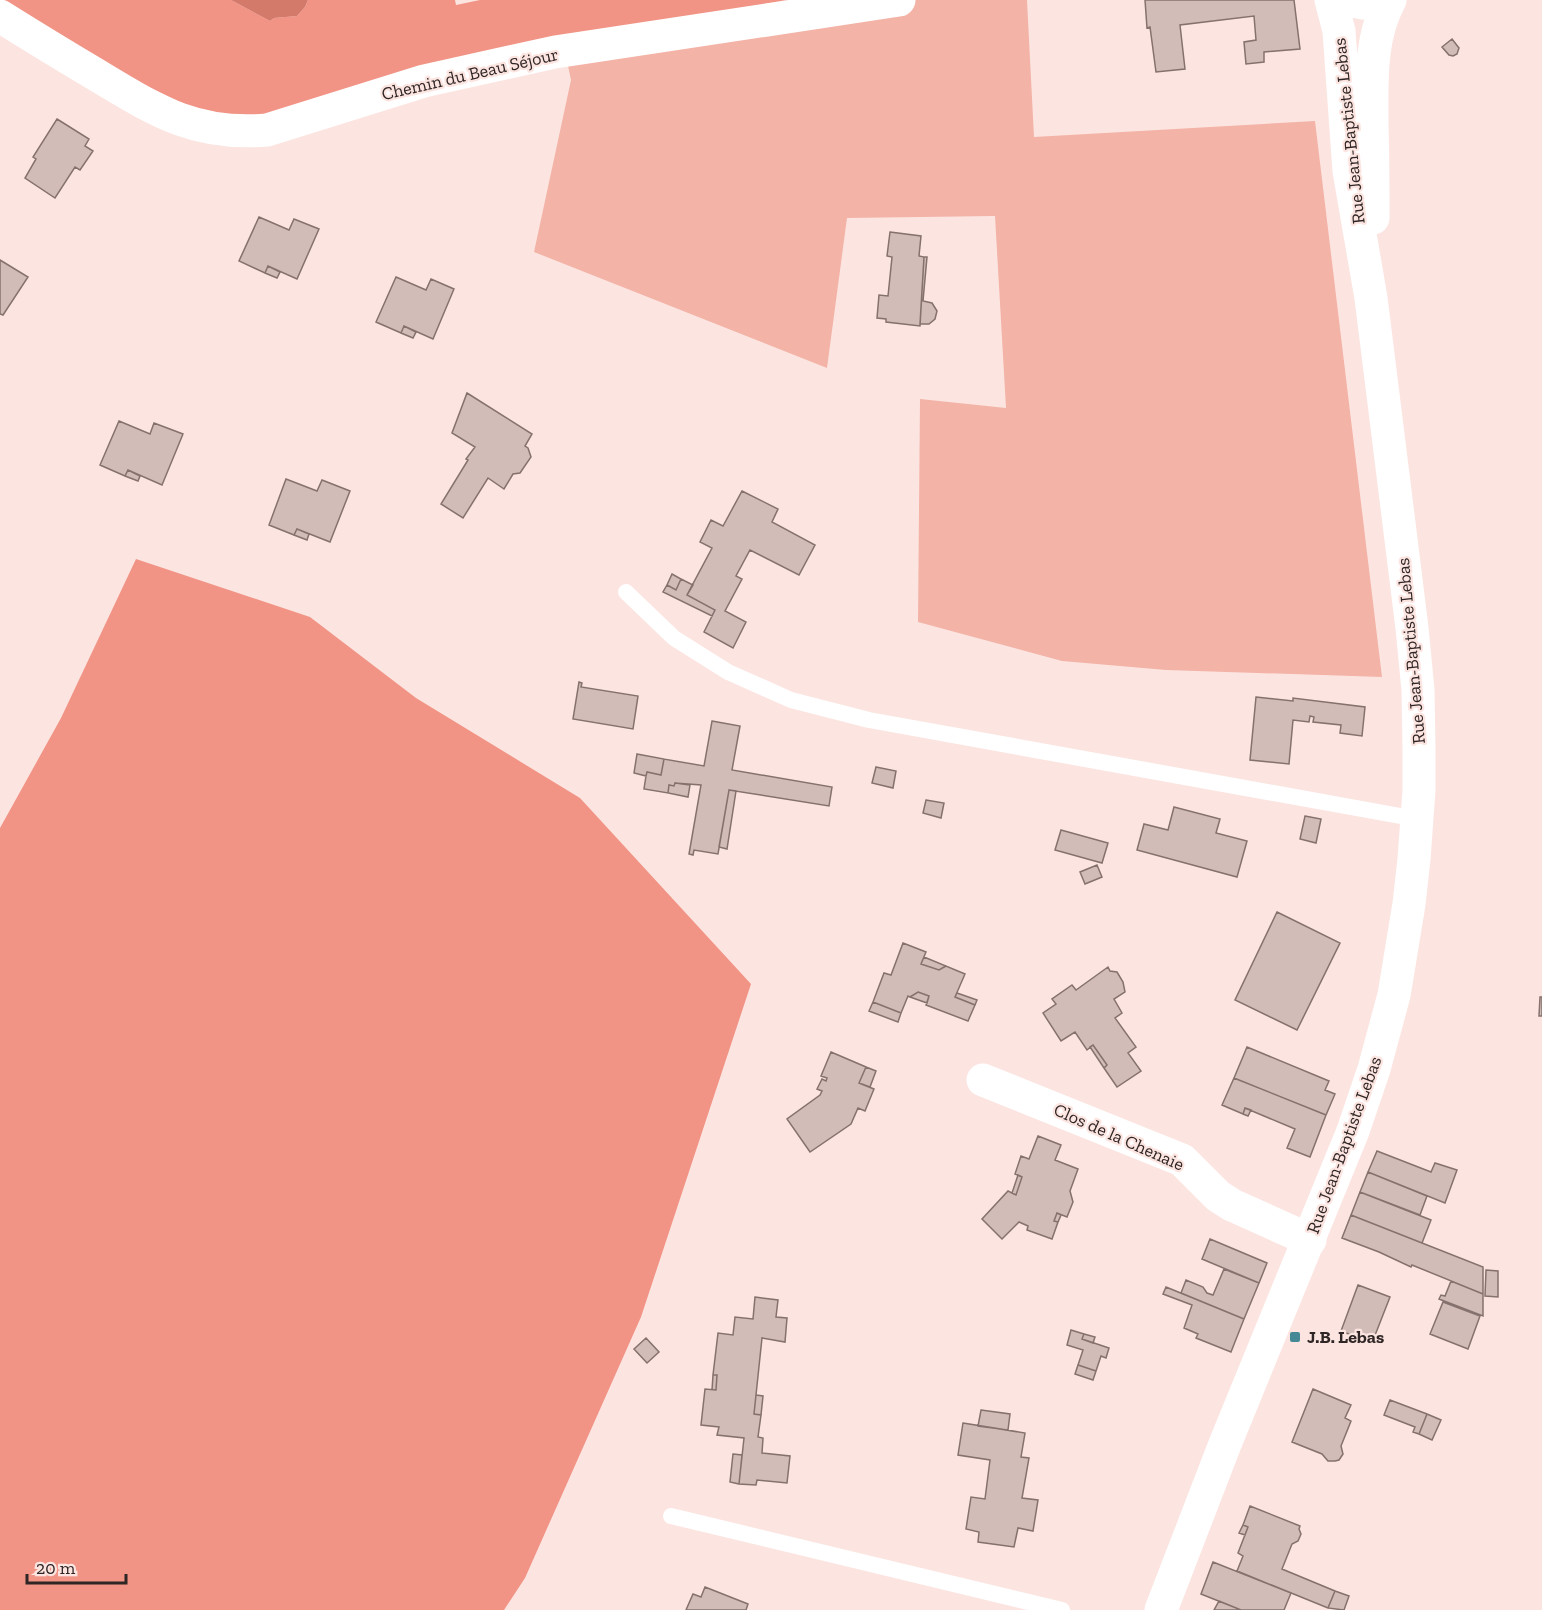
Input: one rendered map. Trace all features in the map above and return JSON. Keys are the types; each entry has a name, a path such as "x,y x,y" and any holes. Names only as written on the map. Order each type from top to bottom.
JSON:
{"main road":[{"name":"Chemin du Beau Séjour","path":"0,16 145,104 191,124 230,132 248,132 267,130 424,81 555,52 899,0"},
{"name":"Rue Jean-Baptiste Lebas","path":"1161,1610 1230,1433 1353,1131 1394,995 1409,904 1418,819 1419,721 1412,628 1371,298 1349,171 1339,31 1331,0"},
{"path":"1348,0 1363,3 1378,0"},
{"name":"Rue Jean-Baptiste Lebas","path":"1371,298 1373,196 1371,81 1375,42 1390,0"},
{"name":"Clos de la Chenaie","path":"983,1080 1182,1160 1218,1196 1232,1205 1310,1240"}],"lane":[{"path":"626,592 674,638 728,672 790,700 869,720 1418,819"},
{"path":"671,1516 1062,1610"}],"shaded area":[{"path":"0,0 231,0 270,21 274,18 297,16 308,0 455,0 456,5 480,0 786,0 563,42 262,117 207,115 101,64"},
{"path":"231,0 308,0 297,16 274,18 270,21"},
{"path":"786,0 1027,0 1034,137 1315,121 1382,677 1166,670 1062,661 918,622 920,399 1006,408 995,216 847,218 827,368 534,252 571,80 563,42"},
{"path":"136,559 310,617 416,698 580,798 751,984 641,1317 525,1578 504,1610 0,1610 0,828 61,718"}],"building":[{"path":"1145,0 1294,0 1300,49 1264,52 1264,62 1246,64 1244,42 1256,40 1254,16 1180,25 1185,69 1156,72 1150,27 1147,28"},
{"path":"1452,39 1459,48 1457,54 1453,56 1442,47"},
{"path":"57,119 89,139 85,146 93,151 80,170 75,167 55,198 25,178 36,159 33,157"},
{"path":"259,217 289,230 294,219 319,229 297,279 268,266 265,273 239,261"},
{"path":"890,232 921,236 919,256 924,257 920,326 886,322 886,319 877,318 879,295 888,296 892,257 887,256"},
{"path":"924,257 927,257 923,301 932,303 937,311 935,319 929,324 920,324"},
{"path":"0,260 28,277 3,315 0,314"},
{"path":"268,266 280,272 277,278 265,273"},
{"path":"396,277 426,290 431,279 454,289 433,339 404,326 401,333 376,322"},
{"path":"404,326 416,332 413,338 401,333"},
{"path":"467,393 532,434 525,446 531,457 520,473 513,474 504,489 488,478 463,518 441,504 475,447 452,433"},
{"path":"119,421 150,434 154,423 183,434 162,485 128,470 125,476 100,465"},
{"path":"128,470 140,476 138,481 125,476"},
{"path":"286,479 317,491 322,480 350,491 330,542 297,529 294,535 269,525"},
{"path":"742,491 778,509 772,522 815,545 799,575 750,550 736,576 742,579 725,611 746,622 733,648 704,632 715,610 687,595 712,548 700,542 711,520 723,526"},
{"path":"297,529 309,534 307,540 294,535"},
{"path":"672,574 681,579 676,590 667,585"},
{"path":"681,579 693,585 687,595 715,610 712,616 663,592 667,585 676,590"},
{"path":"579,682 582,683 581,687 638,696 633,729 573,719"},
{"path":"1256,697 1293,701 1293,698 1365,707 1362,736 1340,733 1341,725 1313,722 1314,717 1310,716 1309,722 1293,720 1289,764 1250,760"},
{"path":"712,721 740,726 732,770 832,787 829,806 729,790 718,854 694,850 693,855 689,854 701,785 675,783 674,786 669,785 668,793 644,789 646,776 647,772 661,775 664,759 704,766"},
{"path":"637,754 664,759 661,775 647,772 646,776 634,773"},
{"path":"876,767 896,771 893,788 872,783"},
{"path":"675,783 690,785 688,797 668,793 669,785 674,786"},
{"path":"729,790 736,791 727,849 719,847"},
{"path":"926,800 944,803 941,818 923,813"},
{"path":"1174,807 1220,819 1216,833 1247,841 1237,877 1137,850 1144,824 1168,830"},
{"path":"1305,816 1321,819 1316,843 1300,839"},
{"path":"1061,830 1108,843 1102,863 1055,850"},
{"path":"1097,865 1102,877 1085,884 1080,872"},
{"path":"1277,912 1340,943 1297,1030 1235,1000"},
{"path":"903,943 926,952 921,964 939,970 946,966 965,974 955,997 975,1005 968,1021 926,1005 929,996 918,992 908,996 901,1013 873,1002 884,973 891,975"},
{"path":"924,957 946,966 939,970 921,964"},
{"path":"1108,967 1110,971 1117,972 1123,982 1125,992 1114,999 1122,1013 1115,1018 1136,1047 1128,1053 1141,1071 1117,1087 1104,1068 1107,1065 1093,1045 1087,1050 1075,1032 1061,1041 1043,1013 1056,1004 1052,999 1072,985 1076,990"},
{"path":"918,992 929,996 927,1003 910,997"},
{"path":"957,993 977,1000 975,1005 955,997"},
{"path":"1540,997 1542,997 1542,1016 1539,1016"},
{"path":"873,1002 901,1013 898,1022 869,1011"},
{"path":"1093,1045 1107,1065 1104,1068 1090,1047"},
{"path":"1247,1047 1329,1081 1325,1090 1335,1094 1326,1115 1234,1078"},
{"path":"831,1052 866,1067 859,1083 874,1089 865,1111 858,1108 851,1124 810,1152 787,1119 820,1095 822,1091 817,1089 822,1079 826,1081 827,1078 821,1076"},
{"path":"866,1067 876,1071 870,1087 859,1083"},
{"path":"1234,1078 1326,1115 1310,1157 1287,1148 1295,1129 1245,1108 1243,1114 1222,1105"},
{"path":"1245,1108 1251,1110 1248,1116 1243,1114"},
{"path":"1038,1136 1061,1145 1055,1160 1078,1169 1070,1191 1073,1202 1067,1217 1057,1213 1054,1221 1058,1222 1052,1239 1027,1230 1028,1226 1019,1222 1002,1239 982,1219 1008,1191 1016,1195 1022,1177 1015,1174 1021,1156 1029,1159"},
{"path":"1377,1151 1431,1172 1435,1163 1457,1170 1445,1203 1368,1172"},
{"path":"1368,1172 1427,1196 1420,1215 1360,1192"},
{"path":"1018,1175 1022,1177 1016,1195 1012,1193"},
{"path":"1360,1192 1431,1220 1422,1243 1351,1215"},
{"path":"1057,1213 1061,1215 1058,1222 1054,1221"},
{"path":"1351,1215 1483,1267 1483,1294 1342,1238"},
{"path":"1210,1239 1267,1263 1259,1283 1202,1259"},
{"path":"1224,1269 1259,1283 1244,1319 1181,1293 1186,1280 1203,1287 1207,1293 1213,1295"},
{"path":"1486,1270 1498,1271 1498,1297 1485,1296"},
{"path":"1451,1281 1483,1294 1483,1316 1439,1299 1441,1295 1445,1296"},
{"path":"1358,1285 1390,1297 1372,1343 1341,1331"},
{"path":"1166,1287 1244,1319 1231,1352 1196,1338 1198,1334 1184,1328 1192,1305 1163,1294"},
{"path":"755,1297 778,1300 776,1317 787,1318 785,1342 762,1338 754,1414 761,1415 758,1437 763,1438 762,1453 790,1456 787,1483 757,1480 756,1485 739,1484 744,1438 717,1435 719,1427 701,1425 705,1389 716,1390 717,1375 713,1375 718,1333 733,1335 735,1317 753,1319"},
{"path":"1443,1302 1480,1316 1468,1349 1430,1334"},
{"path":"1071,1330 1084,1334 1082,1339 1109,1348 1106,1358 1101,1356 1096,1371 1078,1365 1083,1350 1067,1345"},
{"path":"1084,1334 1095,1337 1093,1343 1082,1339"},
{"path":"646,1338 659,1352 647,1363 634,1349"},
{"path":"1078,1365 1096,1371 1093,1380 1075,1374"},
{"path":"713,1375 717,1375 716,1390 712,1390"},
{"path":"1313,1389 1351,1405 1345,1418 1351,1421 1341,1446 1343,1454 1339,1460 1328,1461 1322,1454 1292,1442"},
{"path":"756,1395 763,1396 761,1415 754,1414"},
{"path":"1390,1400 1427,1414 1419,1434 1413,1432 1415,1427 1384,1415"},
{"path":"981,1410 1010,1414 1008,1430 978,1426"},
{"path":"1427,1414 1441,1420 1432,1440 1419,1434"},
{"path":"963,1423 1025,1433 1021,1457 1029,1458 1022,1498 1038,1500 1033,1531 1018,1528 1014,1547 978,1542 979,1532 966,1529 971,1497 985,1499 990,1460 958,1455"},
{"path":"733,1454 742,1455 739,1484 730,1482"},
{"path":"1250,1506 1300,1526 1301,1534 1298,1541 1292,1544 1282,1569 1335,1591 1328,1608 1237,1571 1243,1556 1238,1553 1248,1527 1243,1525"},
{"path":"1243,1525 1248,1527 1245,1535 1239,1533"},
{"path":"1213,1562 1291,1593 1284,1610 1241,1610 1201,1594"},
{"path":"705,1587 748,1604 746,1610 686,1610 693,1594 701,1597"},
{"path":"1335,1591 1349,1596 1344,1610 1328,1608"},
{"path":"1219,1601 1241,1610 1214,1610"}],"place":[{"name":"J.B. Lebas","path":"1295,1337"}]}
